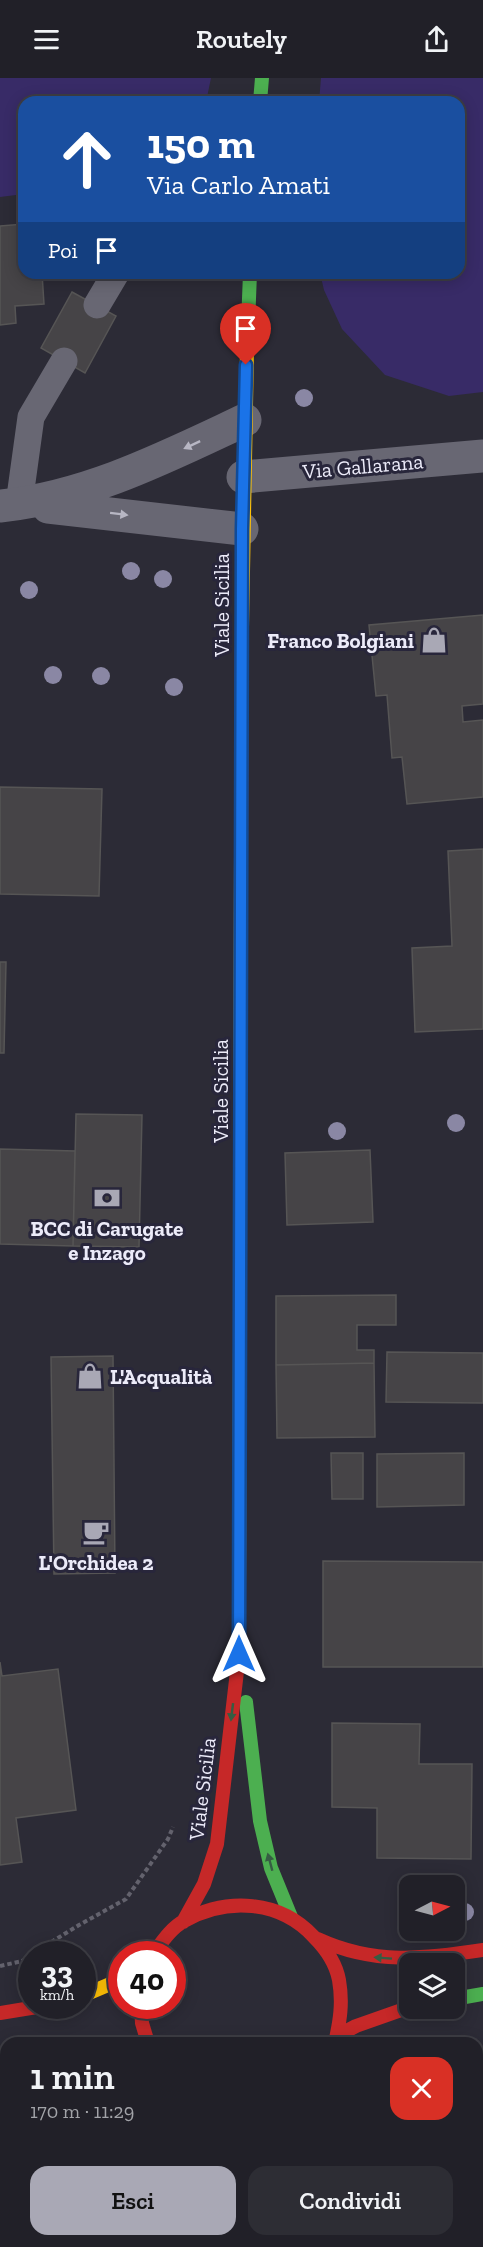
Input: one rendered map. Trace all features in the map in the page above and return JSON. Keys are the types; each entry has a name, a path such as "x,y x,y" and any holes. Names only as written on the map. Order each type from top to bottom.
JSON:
{"street":[{"path":"260,96 262,78"},
{"name":"Viale Sicilia","path":"183,1922 202,1892 213,1862 239,1654 242,529 250,279"},
{"path":"9,505 81,491 134,472 245,420"},
{"name":"Via Gallarana","path":"243,477 483,456"},
{"path":"9,505 242,529"},
{"name":"Viale Sicilia","path":"239,1654 260,1821 271,1868 291,1917"},
{"path":"162,1941 183,1922 211,1908 238,1903 268,1907 291,1917 309,1929 332,1959 340,1982 343,2013 337,2037"},
{"path":"318,1939 356,1955 398,1959 436,1958 483,1950"},
{"path":"465,1997 483,1994"},
{"path":"0,2013 18,2010"},
{"path":"341,2037 362,2023 399,2011"},
{"path":"142,2019 146,2037"}],"lane":[{"path":"97,305 112,279"},
{"path":"9,505 32,417 64,361"}],"path":[{"path":"54,1941 126,1899 168,1839 184,1803 222,1803"},
{"path":"0,1966 18,1962"}],"shaded area":[{"path":"0,78 211,78 207,96 18,96 18,195 0,197"},
{"path":"321,78 483,78 483,392 449,396 385,375 342,329 321,279 465,279 465,96 320,96"}],"building":[{"path":"18,224 18,279 42,279 44,304 15,306 16,323 0,325 0,226"},
{"path":"72,292 116,316 85,373 41,348"},
{"path":"483,615 483,704 462,706 463,722 483,720 483,797 407,804 402,757 392,758 387,695 376,696 369,625"},
{"path":"0,787 102,789 99,896 0,894"},
{"path":"483,849 483,1029 415,1032 412,948 452,946 448,851"},
{"path":"0,962 6,962 4,1053 0,1053"},
{"name":"BCC di Carugate e Inzago","path":"76,1114 142,1115 139,1247 73,1246"},
{"path":"0,1149 75,1151 73,1246 0,1244"},
{"path":"370,1150 373,1222 287,1225 285,1153"},
{"path":"396,1295 396,1325 357,1325 357,1350 374,1350 374,1363 276,1365 276,1296"},
{"path":"387,1352 483,1353 483,1403 386,1402"},
{"path":"113,1356 115,1573 54,1574 51,1357"},
{"path":"374,1363 375,1437 277,1438 276,1365"},
{"path":"331,1453 363,1453 363,1499 332,1499"},
{"path":"464,1453 464,1505 377,1507 377,1454"},
{"path":"323,1561 483,1562 483,1667 323,1667"},
{"path":"0,1662 2,1676 58,1669 76,1810 16,1818 22,1862 0,1865"},
{"path":"332,1723 420,1724 419,1764 472,1764 471,1859 377,1858 377,1808 332,1807"}],"traffic: fast":[{"path":"260,96 262,78"},
{"path":"247,350 250,279"},
{"path":"246,1702 260,1821 271,1868 291,1917"},
{"path":"465,1997 483,1994"}],"traffic: slow":[{"path":"242,627 247,350"},
{"path":"240,1148 241,855"},
{"path":"239,1590 240,1345"},
{"path":"96,1990 108,1985"}],"traffic: jam":[{"path":"241,855 242,627"},
{"path":"240,1148 240,1345"},
{"path":"183,1922 204,1884 217,1844 239,1654 239,1590"},
{"path":"163,1941 179,1924 201,1913 218,1908 252,1906 269,1909 285,1916 314,1937 333,1962 339,1980 341,2004 336,2037"},
{"path":"318,1939 359,1953 399,1958 440,1956 483,1950"},
{"path":"0,2013 18,2010"},
{"path":"337,2036 356,2026 399,2011"},
{"path":"142,2019 146,2037"}],"place":[{"name":"Franco Bolgiani","path":"434,640"},
{"name":"BCC di Carugate e Inzago","path":"107,1198"},
{"name":"L'Acqualità","path":"90,1376"},
{"name":"L'Orchidea 2","path":"96,1532"}],"route":[{"path":"239,1654 242,529 246,365"}]}
